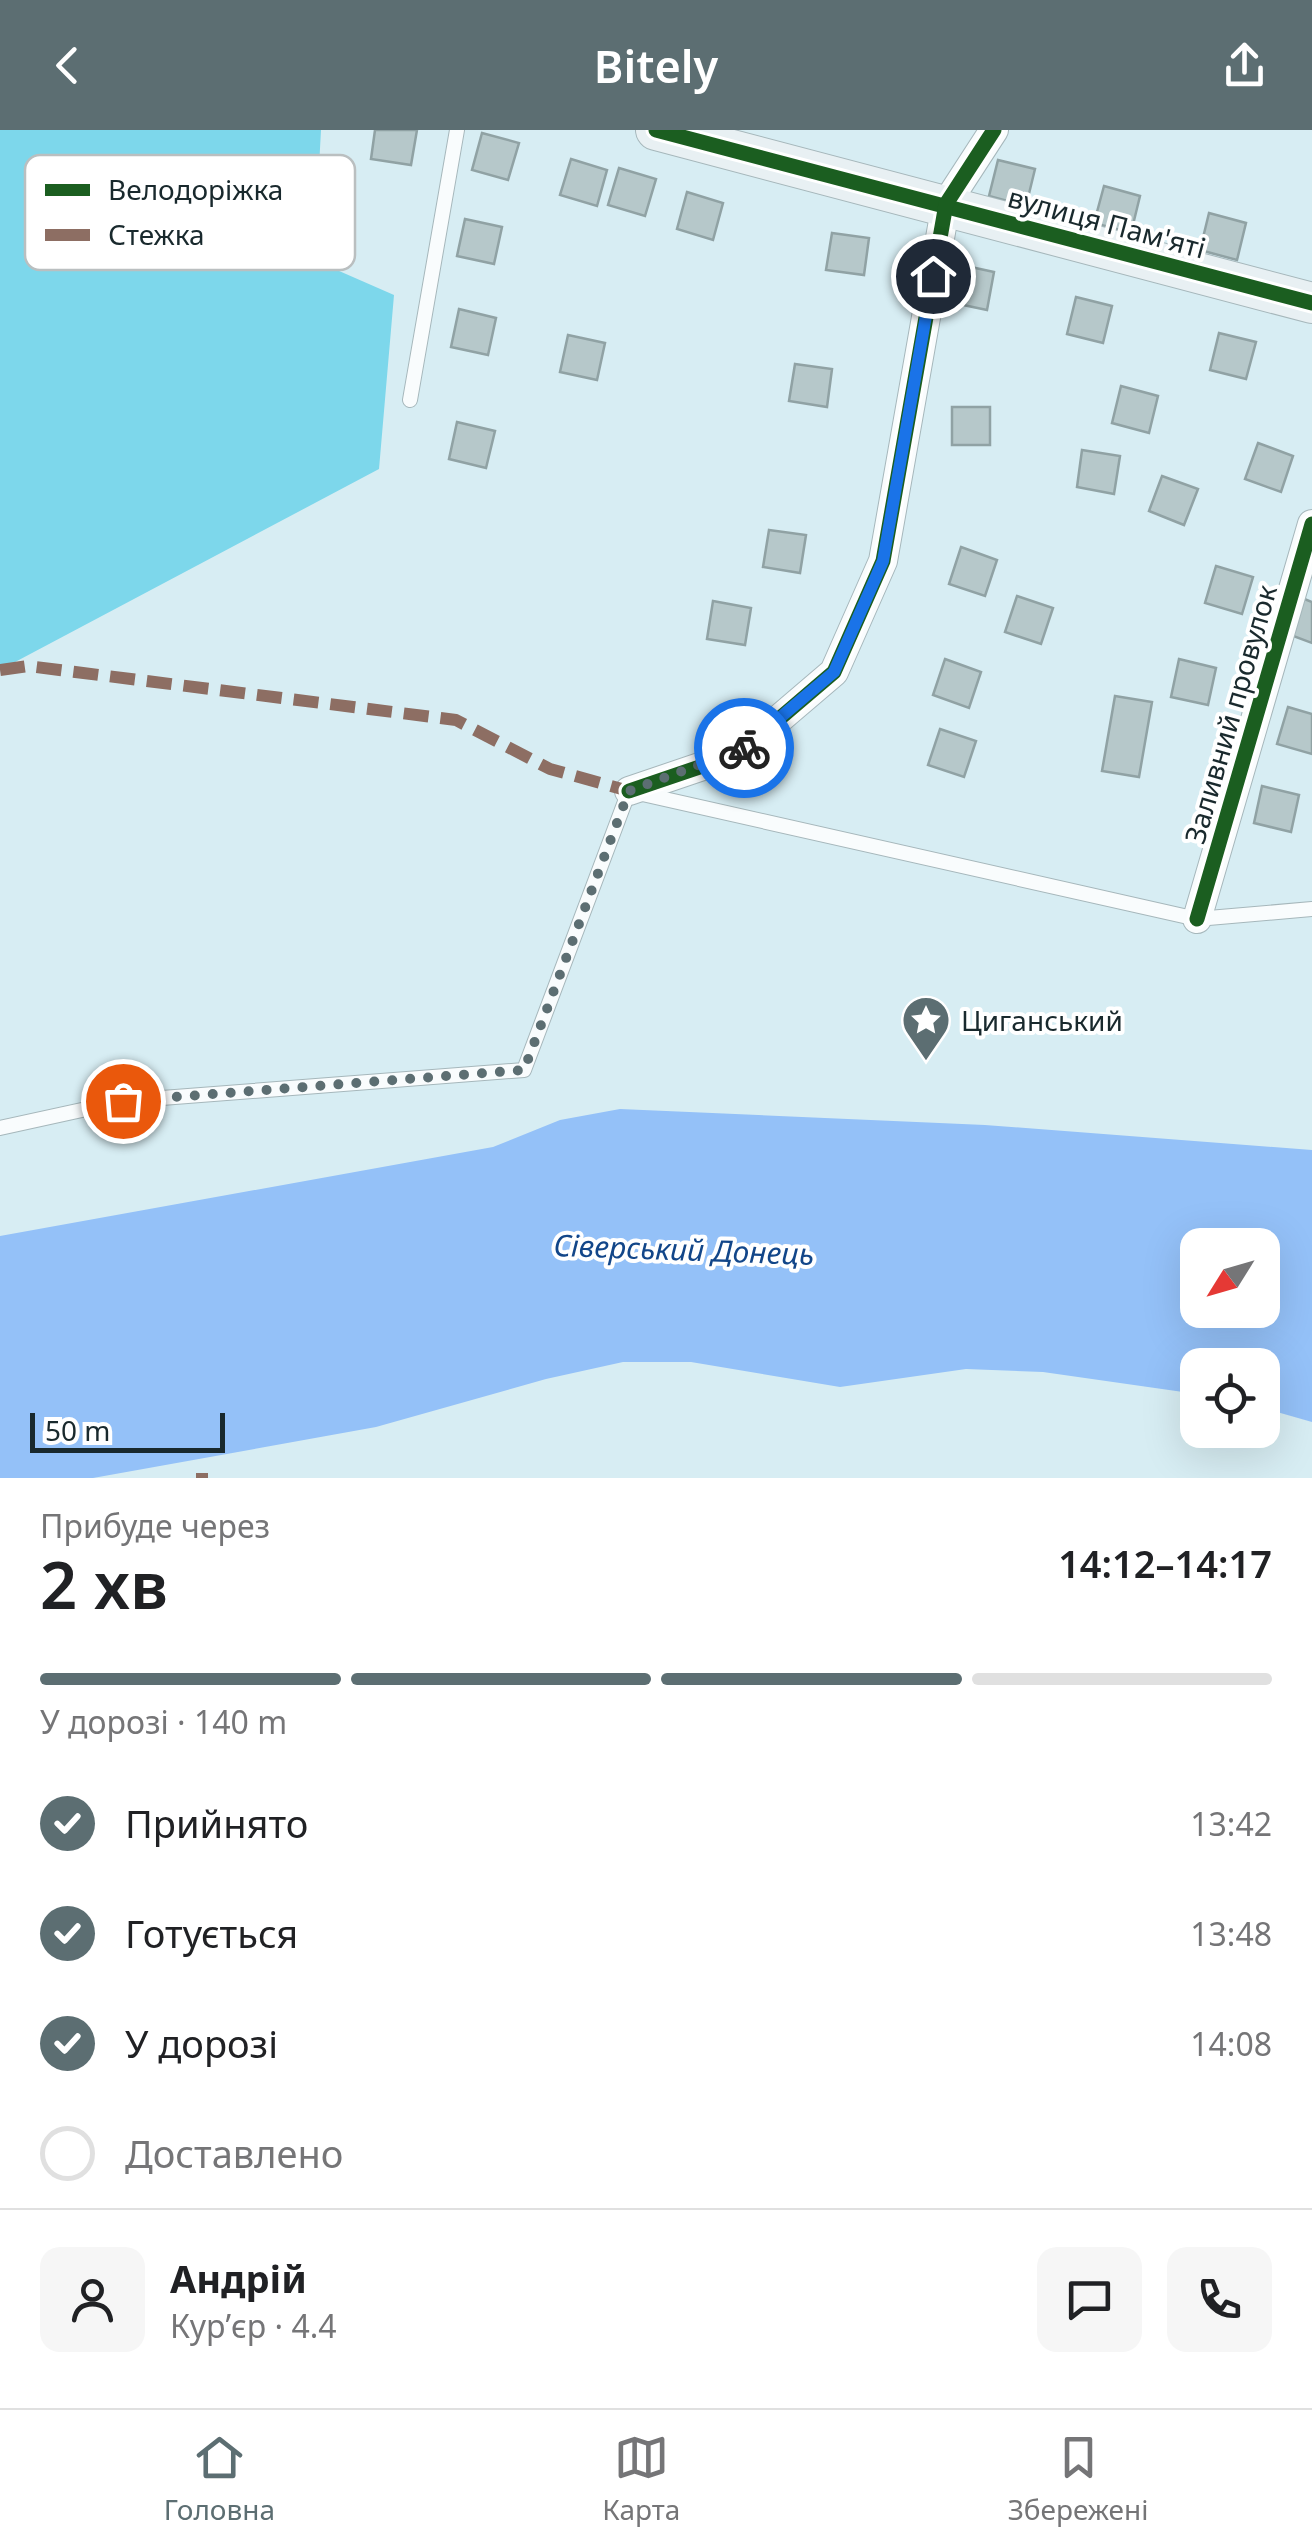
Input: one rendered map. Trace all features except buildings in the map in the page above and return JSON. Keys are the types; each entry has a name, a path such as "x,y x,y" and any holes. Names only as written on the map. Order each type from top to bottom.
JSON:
{"street":[{"name":"вулиця Пам'яті","path":"656,130 1312,303"},
{"path":"629,791 738,754 834,672 883,561 946,204 994,130"},
{"name":"Заливний провулок","path":"1197,918 1312,524"}],"lane":[{"path":"410,400 457,130"},
{"path":"0,1128 123,1101 524,1070 629,791 1197,918 1312,909"}],"shaded area":[{"path":"0,130 321,130 320,155 25,155 25,270 337,270 394,295 379,469 0,670"}],"water":[{"name":"Сіверський Донець","path":"620,1109 985,1125 1312,1150 1312,1422 1280,1413 1280,1348 1180,1348 1180,1392 1043,1372 966,1369 840,1387 691,1362 623,1362 546,1379 376,1427 93,1478 0,1478 0,1236 493,1147 560,1120"}],"marked path":[{"path":"0,670 28,666 456,720 550,769 629,791"},
{"path":"202,1473 202,1478"}],"cycle path":[{"path":"656,130 1312,303"},
{"path":"629,791 738,754 834,672 883,561 946,204 994,130"},
{"path":"1197,919 1312,524"}],"way so far":[{"path":"123,1101 524,1070 629,791 738,754 744,748"}],"place":[{"name":"Циганський","path":"926,1062"}],"route":[{"path":"744,748 834,672 883,561 933,276"}]}
